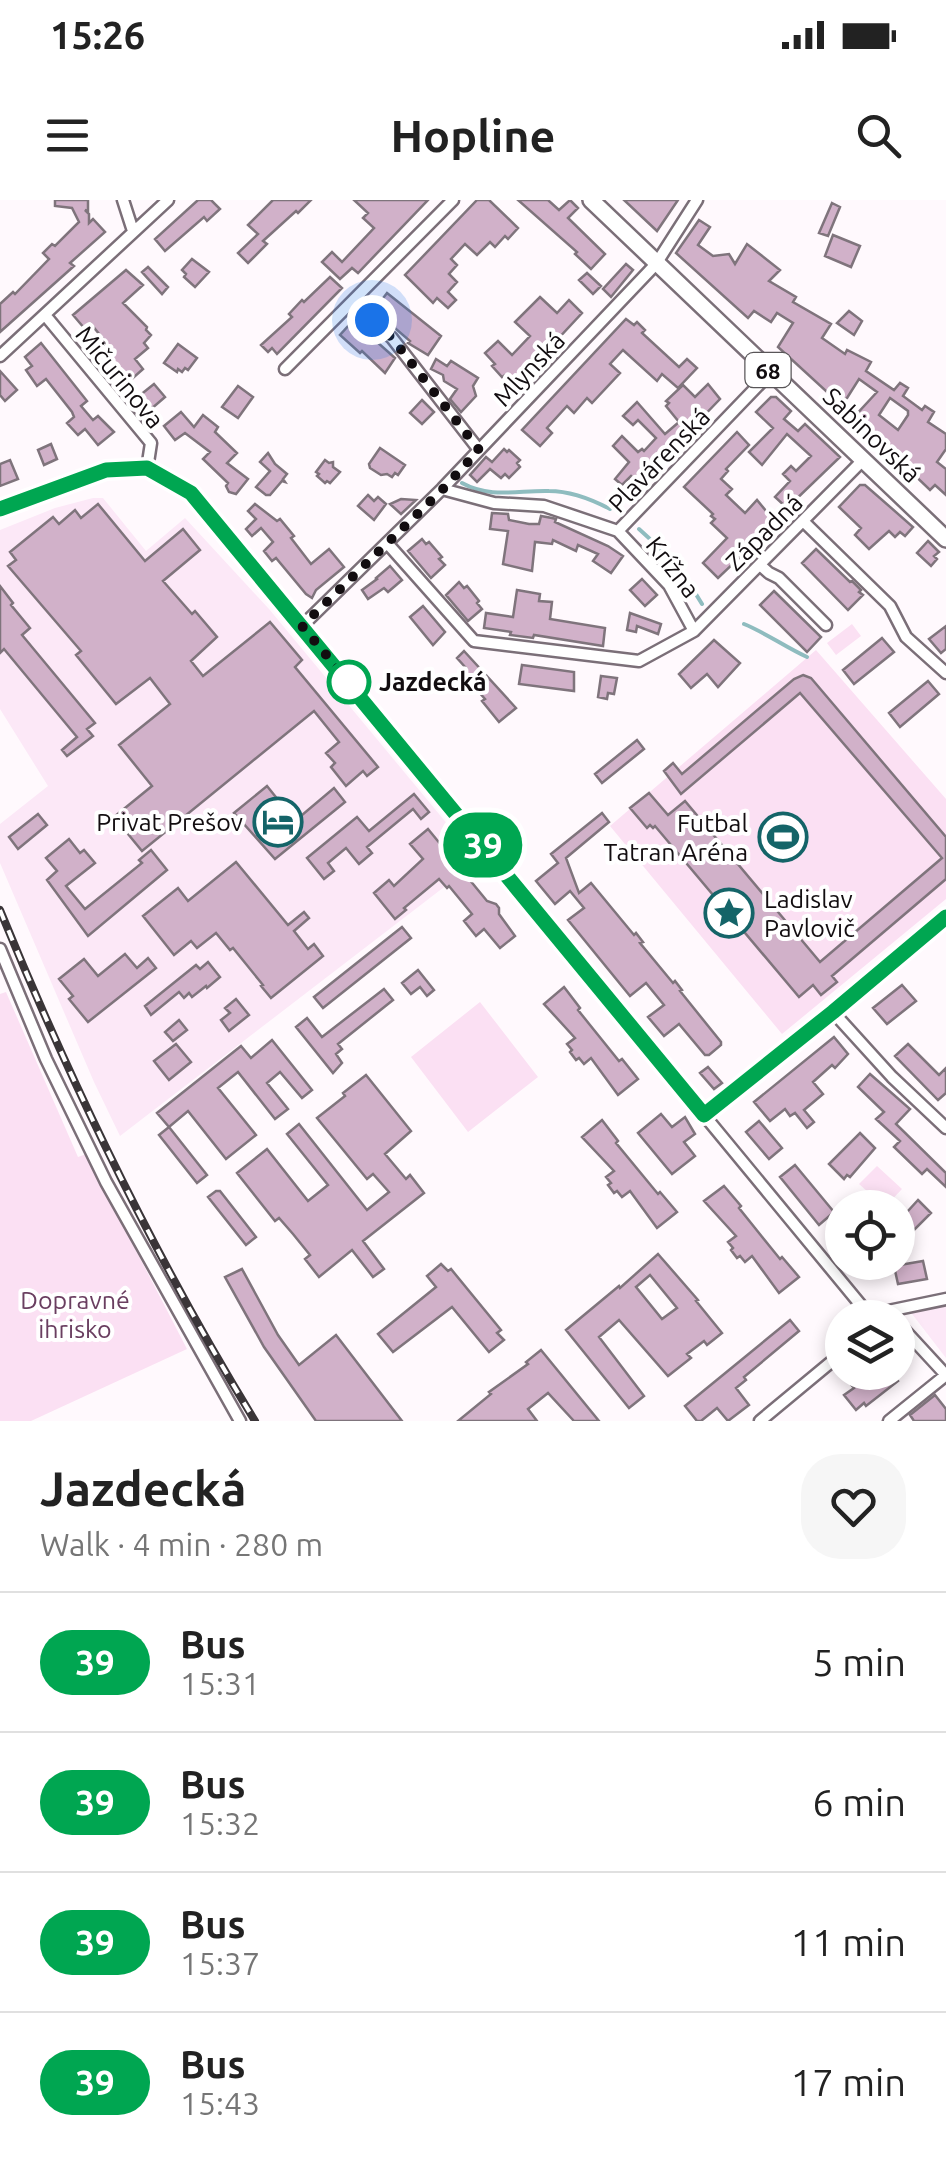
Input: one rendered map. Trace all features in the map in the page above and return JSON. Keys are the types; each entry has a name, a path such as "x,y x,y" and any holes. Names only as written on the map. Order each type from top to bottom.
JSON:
{"main road":[{"name":"Sabinovská","path":"590,200 946,539"}],"street":[{"path":"123,200 134,232"},
{"name":"Mičurinova","path":"0,356 168,200"},
{"path":"285,368 454,200"},
{"name":"Mlynská","path":"302,626 442,490 656,264 697,200"},
{"path":"352,302 392,338 479,450"},
{"name":"Mičurinova","path":"45,316 151,442 147,468"},
{"name":"Plavárenská","path":"618,531 770,372"},
{"name":"Západná","path":"694,631 862,461"},
{"path":"0,509 106,470 147,468 191,493 856,1300"},
{"name":"Krížna","path":"387,544 474,642 639,661 694,631 669,585 618,531 544,506 494,502 442,490"},
{"path":"803,521 890,606 906,638 946,673"},
{"path":"760,565 779,578 826,625"},
{"path":"704,1115 946,917"},
{"path":"0,949 46,1059 106,1182 240,1421"},
{"path":"833,1012 892,1077 946,1128"},
{"path":"915,1309 946,1298"},
{"path":"889,1421 946,1375 915,1341"},
{"path":"760,1421 825,1367"}],"shaded area":[{"path":"103,498 146,551 185,518 269,609 478,861 120,1136 0,863 0,824 48,786 0,709 0,530"},
{"path":"946,1302 946,1358 915,1318 915,1309"}],"green space":[{"path":"852,624 861,636 836,655 827,643"},
{"name":"Futbal Tatran Aréna","path":"816,650 946,799 946,899 782,1034 610,826"},
{"name":"Dopravné ihrisko","path":"6,992 78,1157 89,1153 187,1349 31,1421 0,1421 0,994"},
{"path":"480,1002 538,1077 468,1132 411,1057"},
{"path":"877,1166 902,1189 866,1190 859,1184"}],"building":[{"path":"55,200 88,200 88,211 85,210 89,223 93,219 105,232 70,263 74,266 0,332 0,304 49,259 43,253 79,222 72,208 55,206"},
{"path":"198,200 211,200 220,209 207,221 204,217 165,251 155,239"},
{"path":"273,200 311,200 263,241 267,244 248,263 238,253 258,234 248,225"},
{"path":"354,200 428,200 358,273 352,268 340,279 322,262 332,252 342,262 374,228 363,218 368,213"},
{"path":"477,200 489,200 518,228 495,247 490,242 477,255 465,244 451,259 457,265 449,274 457,282 448,292 456,300 448,308 437,298 433,303 405,275"},
{"path":"518,200 548,200 559,210 570,200 578,208 568,218 605,254 591,269"},
{"path":"624,200 678,200 657,231"},
{"path":"832,203 840,207 828,236 819,233"},
{"path":"699,220 710,227 698,245 713,256 729,254 735,264 747,244 780,270 769,281 796,297 793,302 831,324 822,338 845,354 847,350 871,362 866,371 894,390 900,383 908,388 903,396 922,410 925,406 934,412 928,422 946,434 946,449 937,462 946,469 946,495 935,485 930,490 854,417 877,392 859,379 839,403 778,347 793,323 777,313 771,322 754,311 748,318 676,253","holes":["890,398 908,411 898,430 879,415"]},
{"path":"833,235 860,246 851,267 825,256"},
{"path":"192,259 209,272 195,287 182,270"},
{"path":"626,264 633,270 611,297 603,289"},
{"path":"148,267 168,287 162,294 142,272"},
{"path":"126,270 143,285 123,303 151,335 144,343 148,348 135,359 143,369 133,378 130,374 125,379 101,349 107,345 91,324 85,329 73,315"},
{"path":"587,273 601,286 593,294 579,280"},
{"path":"330,277 342,288 277,354 272,348 268,352 261,345 292,317 289,314 302,300"},
{"path":"387,293 441,336 428,355 408,343 374,310"},
{"path":"540,297 557,313 569,300 582,313 515,385 505,375 502,377 485,353 498,341 512,355 530,336 515,322"},
{"path":"849,311 862,321 854,335 837,323"},
{"path":"626,319 634,325 637,322 645,330 642,333 679,367 687,359 697,368 678,388 662,374 657,381 623,350 610,364 620,373 592,403 587,398 574,413 567,406 547,428 552,433 540,446 522,430"},
{"path":"350,324 355,328 358,325 395,358 385,373 340,335"},
{"path":"41,343 87,401 81,406 93,420 98,416 114,432 98,445 85,429 78,435 67,423 74,417 72,412 46,379 37,386 26,370 32,366 25,357"},
{"path":"178,344 197,358 182,372 164,363"},
{"path":"436,359 447,366 451,361 478,378 473,386 476,396 461,412 450,399 457,389 431,369"},
{"path":"0,371 17,390 5,401 0,395"},
{"path":"154,384 165,397 150,410 139,396"},
{"path":"708,384 720,399 696,424 696,429 690,429 675,445 679,449 674,455 669,451 638,483 631,476 622,485 615,479 629,462 613,446 622,436 638,452 656,438 638,420 633,425 623,416 637,402 665,434 679,422 666,401 683,385 695,397"},
{"path":"238,386 253,397 238,418 222,407"},
{"path":"771,397 791,411 784,419 798,431 805,424 840,457 787,508 775,497 790,481 783,474 791,466 796,471 811,456 787,434 762,465 749,452 773,428 756,412"},
{"path":"422,400 434,412 422,424 410,413"},
{"path":"181,412 194,427 203,415 218,427 215,432 237,453 227,463 248,479 236,494 229,492 228,483 203,459 210,452 185,433 175,440 164,426"},
{"path":"737,432 749,445 721,479 732,489 726,495 745,513 757,500 776,523 718,578 703,563 727,538 711,523 715,519 713,514 684,487"},
{"path":"51,444 57,459 44,465 38,450"},
{"path":"380,448 405,465 398,475 381,475 370,468"},
{"path":"504,449 520,460 520,467 509,478 505,474 501,478 490,469 477,482 470,475 486,457 492,462"},
{"path":"268,453 287,474 285,482 266,495 256,487 270,471 260,462"},
{"path":"10,460 18,479 0,486 0,464"},
{"path":"325,460 333,462 340,472 330,483 325,483 316,472"},
{"path":"860,485 865,485 913,527 905,536 900,532 895,537 889,531 869,549 855,535 861,528 839,507"},
{"path":"368,495 386,504 374,520 358,506"},
{"path":"401,499 416,500 401,514 390,504"},
{"path":"98,504 145,561 183,529 200,550 163,581 217,637 191,661 203,676 270,622 302,660 295,667 378,767 367,776 363,771 346,786 326,753 339,742 314,711 142,851 114,817 152,786 119,745 170,704 150,678 116,704 76,655 81,651 8,566 16,560 10,552 53,517 59,524 75,510 81,518"},
{"path":"255,504 277,521 280,519 311,564 329,549 344,567 312,598 276,558 272,561 264,551 273,542 261,528 252,536 246,529 256,519 248,511"},
{"path":"492,513 508,514 509,520 529,524 539,524 541,516 556,519 555,522 623,556 611,573 593,561 598,554 578,545 576,551 553,540 552,544 535,542 532,571 503,564 508,531 490,529"},
{"path":"422,539 426,544 429,542 445,565 431,578 408,551"},
{"path":"928,541 939,552 931,566 917,553"},
{"path":"816,549 861,590 863,595 848,610 802,563"},
{"path":"390,566 402,580 388,592 384,588 368,599 362,590"},
{"path":"642,579 657,595 645,606 630,590"},
{"path":"459,582 464,588 467,586 482,609 468,621 446,595"},
{"path":"0,586 30,628 22,635 95,723 87,729 93,736 67,756 62,750 77,737 4,649 0,653"},
{"path":"517,590 540,594 539,601 552,602 550,619 605,628 603,646 510,635 511,632 484,628 486,613 513,617"},
{"path":"774,591 821,637 807,652 760,605"},
{"path":"423,606 445,632 433,645 410,617"},
{"path":"630,613 661,624 658,634 637,626 636,632 627,630"},
{"path":"946,626 946,649 941,653 929,639"},
{"path":"882,638 894,652 854,684 843,670"},
{"path":"714,640 740,663 718,687 707,674 691,688 679,674"},
{"path":"464,651 516,708 499,722 461,672 466,668 457,658"},
{"path":"522,665 574,672 574,691 519,684"},
{"path":"803,675 811,678 946,837 946,879 832,976 837,982 821,995 813,985 799,997 655,826 647,828 630,808 649,793 668,815 685,801 820,962 942,858 800,693 681,794 664,771 673,763 682,774"},
{"path":"601,676 617,678 614,694 608,693 607,699 598,697"},
{"path":"928,681 939,694 900,727 889,713"},
{"path":"637,740 644,749 602,783 595,774"},
{"path":"267,786 295,821 334,788 345,802 275,859 234,813"},
{"path":"414,794 429,812 421,819 413,809 367,847 372,853 359,864 346,848 328,863 334,871 324,879 307,858 357,817 369,831"},
{"path":"602,813 609,822 566,858 579,893 591,883 675,981 721,1042 709,1055 679,1024 664,1036 648,1017 664,1005 646,983 630,996 568,920 584,908 570,891 555,904 536,881 558,863 551,854"},
{"path":"38,814 47,825 18,849 9,837"},
{"path":"428,829 487,901 499,908 515,936 500,948 484,929 476,936 464,921 472,914 439,879 395,919 374,893 389,880 394,886 423,859 410,844"},
{"path":"69,839 95,863 66,886 85,909 142,863 139,860 151,850 167,870 88,936 47,880 57,871 46,858"},
{"path":"236,862 288,925 304,912 309,918 294,931 308,949 314,944 323,956 271,998 233,948 230,950 216,933 197,948 191,941 174,955 143,916 178,888 188,901"},
{"path":"402,927 411,938 323,1008 314,997"},
{"path":"125,954 137,968 148,958 156,968 88,1022 59,979 84,959 98,976"},
{"path":"208,962 220,977 192,997 189,993 184,998 179,992 151,1015 145,1006 196,965 200,969"},
{"path":"418,970 434,990 427,996 420,987 411,994 402,983"},
{"path":"902,985 916,1001 887,1024 873,1008"},
{"path":"564,987 590,1025 638,1079 618,1095 591,1058 584,1064 579,1058 576,1060 567,1044 575,1038 544,1004"},
{"path":"384,989 393,1000 338,1044 342,1049 336,1054 342,1063 333,1073 296,1027 307,1018 322,1037"},
{"path":"236,999 249,1015 229,1031 221,1020 230,1013 225,1008"},
{"path":"179,1020 187,1030 173,1041 165,1032"},
{"path":"834,1037 848,1054 813,1082 823,1094 804,1110 814,1122 807,1128 795,1113 790,1116 785,1109 770,1121 754,1102"},
{"path":"272,1040 312,1090 302,1098 280,1072 267,1083 288,1109 275,1119 238,1072 218,1088 256,1135 226,1159 188,1111 169,1127 157,1113 241,1046 251,1058"},
{"path":"176,1044 191,1062 169,1080 154,1061"},
{"path":"908,1044 939,1075 946,1068 946,1093 938,1100 895,1056"},
{"path":"708,1067 722,1083 714,1089 700,1073"},
{"path":"870,1074 910,1109 896,1124 946,1173 946,1187 927,1169 922,1174 894,1147 900,1141 876,1119 884,1112 858,1087"},
{"path":"366,1075 411,1131 385,1154 424,1193 363,1241 384,1269 373,1277 352,1250 319,1277 305,1259 310,1255 279,1218 275,1221 237,1173 267,1149 308,1201 328,1185 287,1134 299,1124 367,1210 389,1192 373,1174 367,1179 317,1118"},
{"path":"661,1114 672,1127 685,1117 695,1134 684,1142 695,1156 672,1174 638,1133"},
{"path":"602,1120 616,1143 677,1212 657,1228 630,1191 622,1197 617,1191 614,1193 606,1177 614,1171 582,1137"},
{"path":"759,1121 782,1148 769,1159 746,1132"},
{"path":"169,1127 207,1175 197,1183 159,1135"},
{"path":"860,1133 875,1148 844,1179 829,1164"},
{"path":"795,1165 825,1201 825,1220 819,1225 780,1177"},
{"path":"724,1186 780,1259 799,1277 779,1293 752,1256 745,1262 740,1256 737,1258 728,1242 736,1236 704,1201"},
{"path":"220,1191 256,1237 246,1245 208,1197"},
{"path":"918,1200 931,1213 915,1229"},
{"path":"658,1254 722,1333 687,1354 691,1358 668,1376 619,1320 599,1337 644,1396 629,1408 566,1330","holes":["650,1275 677,1308 662,1319 636,1287"]},
{"path":"923,1261 927,1279 898,1284 897,1280 915,1280 915,1262"},
{"path":"441,1264 448,1271 451,1269 501,1330 497,1333 504,1340 489,1352 452,1307 393,1352 378,1334 436,1287 427,1276"},
{"path":"242,1269 299,1365 336,1335 402,1421 316,1421 264,1347 225,1277"},
{"path":"790,1320 799,1331 736,1388 749,1405 728,1421 717,1408 697,1421 685,1406"},
{"path":"541,1350 599,1421 574,1421 548,1393 528,1409 537,1421 458,1421 528,1364"},
{"path":"851,1390 886,1390 856,1410 844,1395"},
{"path":"935,1395 946,1409 946,1421 914,1421 910,1415"}],"waterway":[{"path":"462,483 494,492 565,492 610,509"},
{"path":"639,529 674,564 702,604"},
{"path":"744,624 807,657"}],"railway":[{"path":"0,910 117,1171 255,1421"}],"bus line":[{"name":"39","path":"0,509 106,470 147,468 191,493 704,1115 946,917"}],"place":[{"name":"Jazdecká","path":"349,682"},
{"name":"Privat Prešov","path":"278,822"},
{"name":"Futbal Tatran Aréna","path":"783,837"},
{"name":"Ladislav Pavlovič","path":"729,913"}],"route":[{"path":"349,682 302,626 479,450 392,338 372,320"}]}
